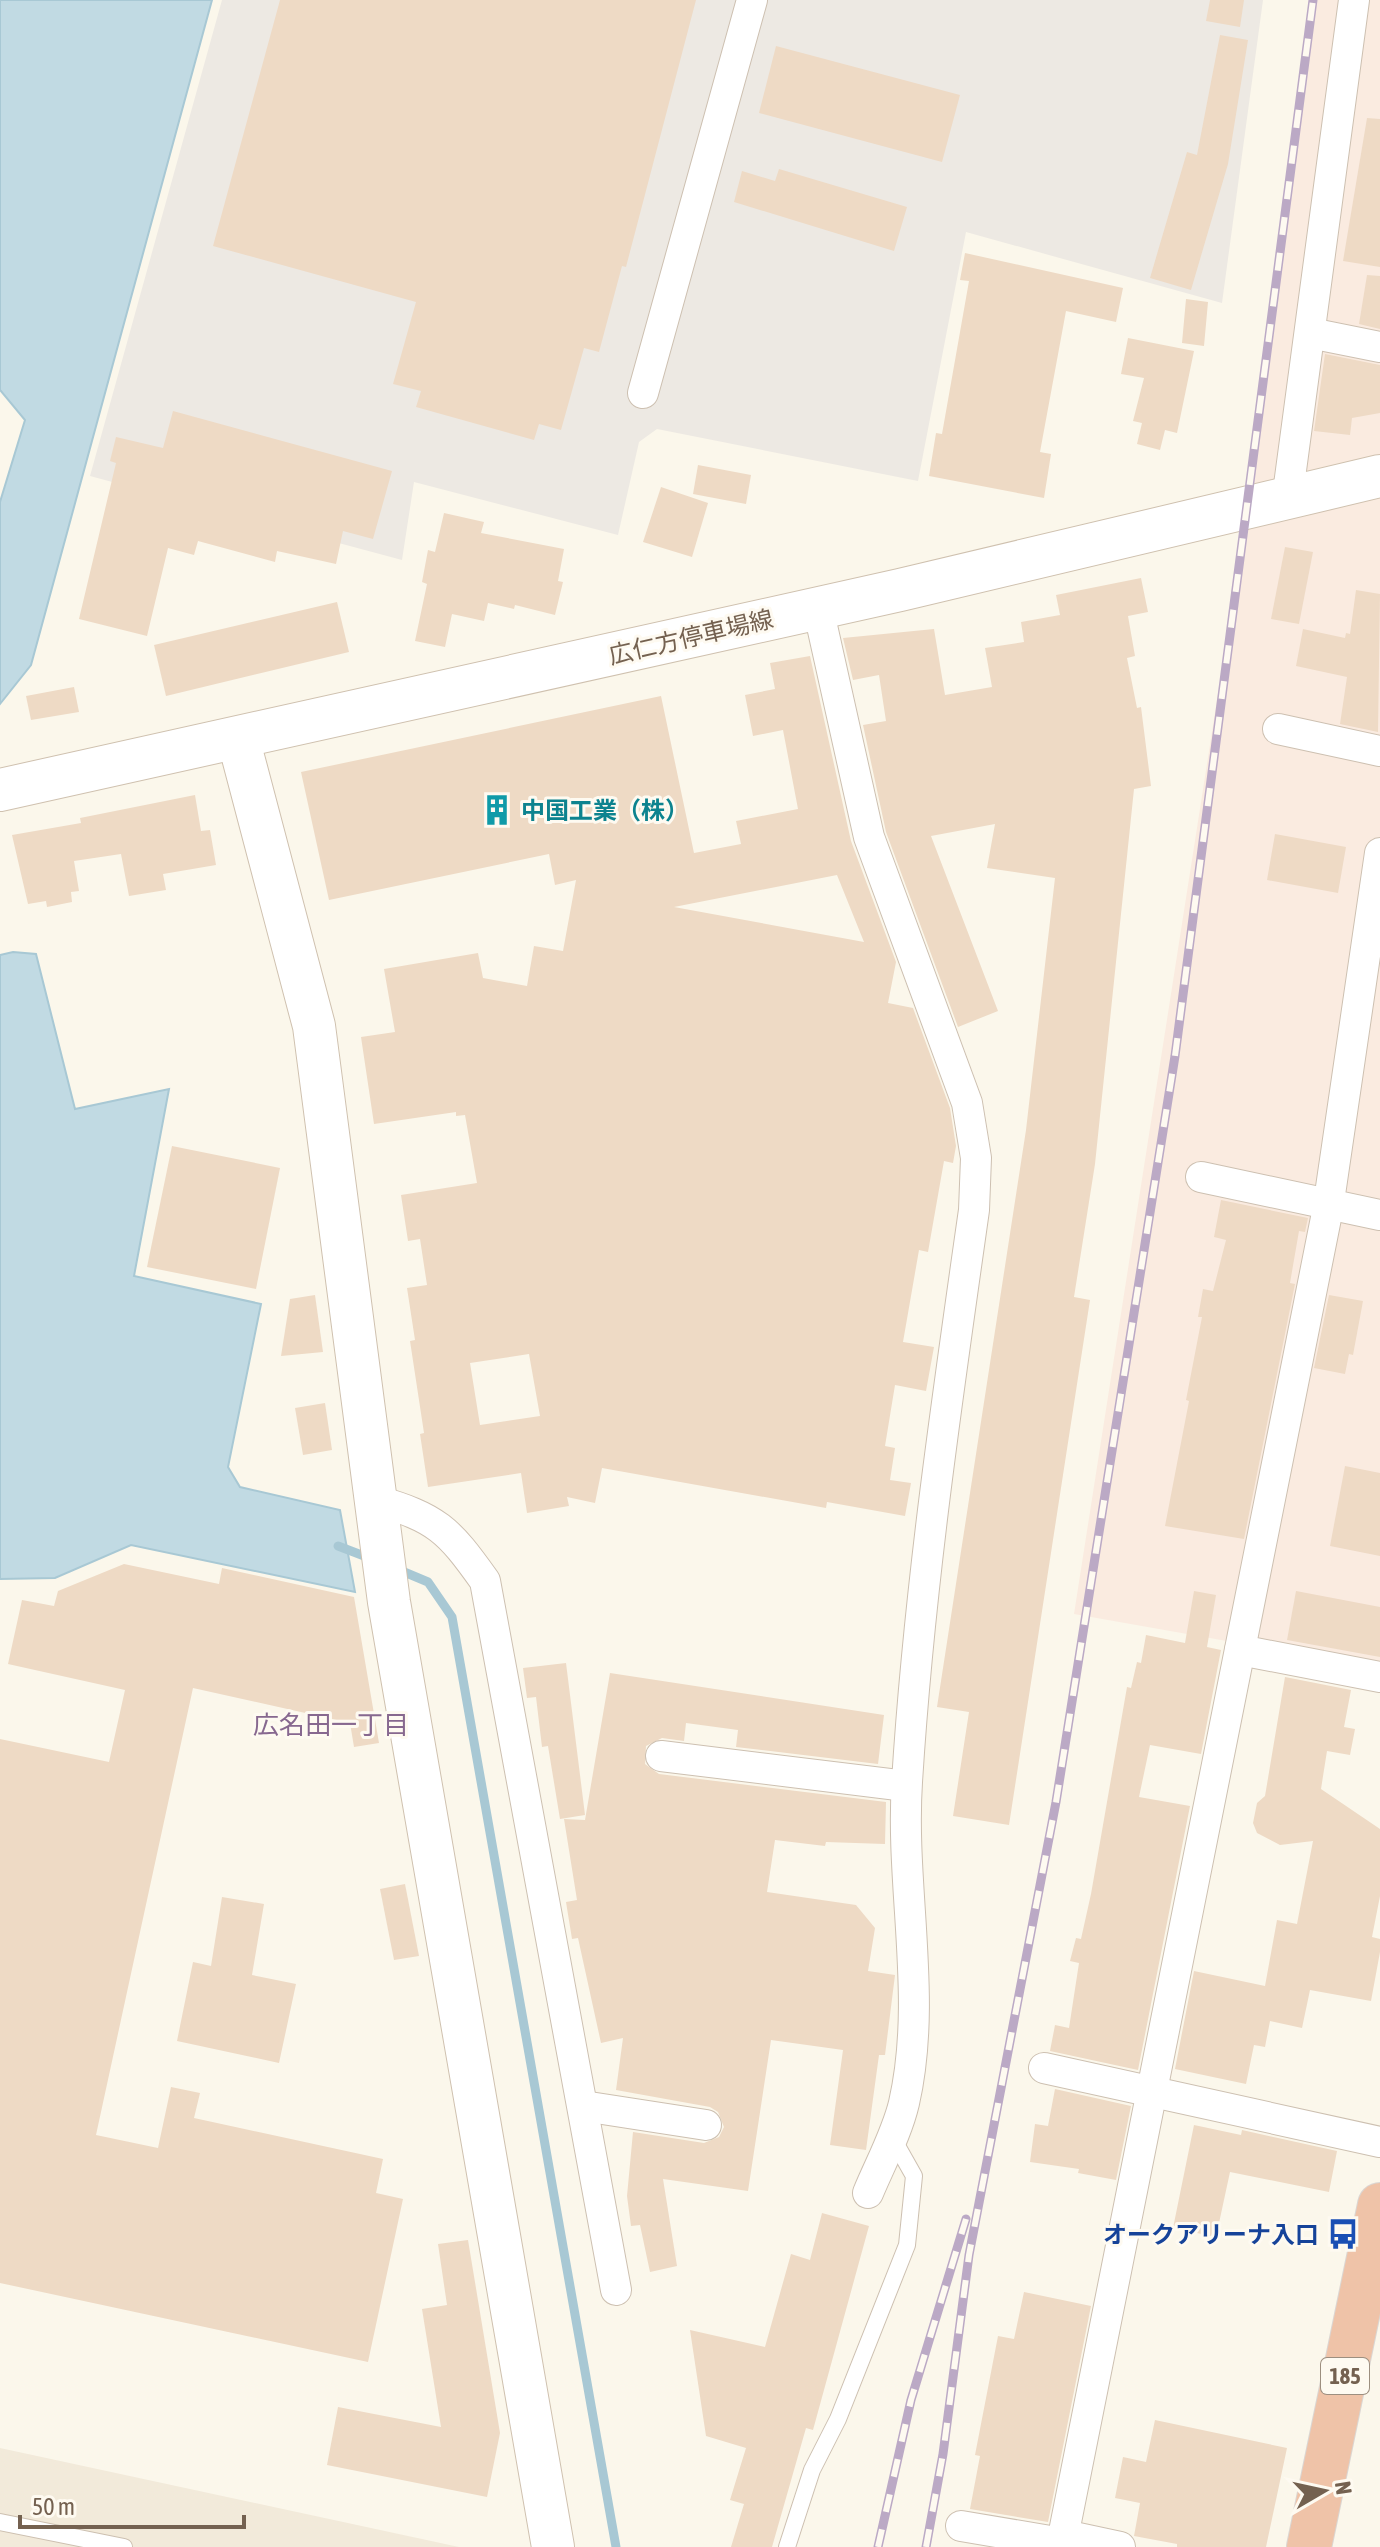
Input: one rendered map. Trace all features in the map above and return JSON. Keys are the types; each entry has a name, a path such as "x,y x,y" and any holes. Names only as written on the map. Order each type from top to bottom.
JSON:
{"highway":[{"name":"185","path":"1309,2547 1380,2205"}],"street":[{"path":"643,393 752,0"},
{"path":"1287,500 1354,0"},
{"path":"1310,333 1380,347"},
{"name":"広仁方停車場線","path":"0,790 818,608 1380,476"},
{"path":"818,608 869,837 967,1103 976,1158 974,1210 927,1547 906,1786 913,2007 904,2105 868,2193"},
{"path":"1278,729 1380,751"},
{"path":"238,738 314,1026 389,1602 553,2547"},
{"path":"1062,2542 1328,1204 1380,853"},
{"path":"1201,1177 1380,1215"},
{"path":"376,1511 410,1511 450,1533 485,1581 616,2290"},
{"path":"1240,1650 1380,1677"},
{"path":"661,1756 906,1786"},
{"path":"1044,2068 1380,2142"},
{"path":"583,2106 706,2125"},
{"path":"961,2526 1062,2542 1120,2547"}],"lane":[{"path":"787,2547 812,2470 838,2419 907,2245 914,2176 891,2135"},
{"path":"0,2522 124,2547"}],"shaded area":[{"path":"222,0 1263,0 1222,303 966,232 918,481 657,429 639,442 618,535 414,482 402,560 90,476"},
{"path":"1310,0 1380,0 1380,1668 1074,1614 1227,636"},
{"path":"0,2448 459,2547 0,2547"}],"water":[{"path":"0,0 212,0 31,665 0,704 0,502 25,420 0,390"},
{"path":"13,952 36,954 75,1109 169,1089 134,1276 261,1304 228,1467 240,1487 340,1510 355,1592 131,1545 55,1578 0,1579 0,955"}],"building":[{"path":"280,0 696,0 626,267 622,266 599,352 584,348 561,430 539,424 534,440 416,407 421,391 393,384 416,302 213,246"},
{"path":"1210,0 1244,0 1240,27 1206,21"},
{"path":"1220,35 1248,40 1228,164 1191,290 1150,278 1187,152 1197,155"},
{"path":"776,46 960,95 942,162 759,113"},
{"path":"1367,118 1380,119 1380,267 1343,261"},
{"path":"779,169 907,207 894,251 734,202 742,171 775,181"},
{"path":"965,253 1123,288 1116,322 1066,311 1040,452 1051,454 1044,498 929,476 936,433 942,434 969,281 960,280"},
{"path":"1367,275 1380,276 1380,329 1359,324"},
{"path":"1186,299 1208,302 1204,346 1182,343"},
{"path":"1128,338 1194,351 1177,433 1165,430 1160,450 1137,444 1142,423 1133,421 1144,378 1121,374"},
{"path":"1325,354 1380,365 1380,413 1352,418 1350,435 1314,431"},
{"path":"173,411 392,471 373,539 343,531 336,564 277,551 275,562 198,541 194,555 168,548 147,636 79,619 116,463 110,461 116,437 163,448"},
{"path":"698,465 751,475 746,504 693,494"},
{"path":"661,487 708,503 692,557 643,542"},
{"path":"444,513 484,522 481,533 564,549 558,581 563,582 555,615 515,605 514,609 488,603 484,621 452,614 445,647 415,641 427,584 422,582 428,550 435,552"},
{"path":"1285,547 1313,552 1299,624 1271,619"},
{"path":"1141,578 1148,612 1128,616 1135,656 1127,658 1137,708 1141,707 1151,786 1134,789 1095,1164 1074,1297 1090,1300 1009,1825 953,1816 969,1712 937,1707 1026,1130 1055,878 987,868 995,824 931,836 998,1011 958,1027 886,832 863,725 886,721 879,675 853,680 843,638 934,629 945,695 992,687 985,648 1024,642 1021,622 1060,615 1056,595"},
{"path":"1356,590 1380,594 1378,732 1340,724 1347,677 1296,666 1303,629 1345,638 1346,633 1350,634"},
{"path":"337,602 349,652 166,696 154,645"},
{"path":"810,656 851,841 896,962 888,1003 913,1008 950,1108 956,1146 953,1163 944,1161 928,1252 919,1250 903,1342 934,1347 926,1391 895,1385 885,1446 895,1448 890,1480 911,1483 905,1516 827,1502 826,1508 602,1468 595,1503 567,1497 569,1506 527,1513 521,1473 428,1487 420,1434 424,1433 410,1341 415,1340 407,1288 427,1285 420,1239 408,1241 401,1195 477,1183 465,1115 456,1116 456,1112 374,1124 361,1037 395,1032 384,969 478,953 483,978 527,986 534,946 563,951 576,880 555,885 549,854 329,900 301,772 661,696 694,853 741,844 736,821 798,809 783,730 753,736 745,695 775,689 770,663","holes":["837,875 864,942 674,907","529,1354 540,1416 480,1425 470,1363"]},
{"path":"74,687 79,712 31,720 26,696"},
{"path":"195,795 201,831 210,830 216,865 163,874 166,890 129,896 121,854 74,861 79,891 71,892 72,902 47,907 46,901 28,904 12,835 81,823 80,818"},
{"path":"1275,834 1346,847 1338,893 1267,880"},
{"path":"172,1146 280,1168 256,1289 147,1267"},
{"path":"1221,1200 1308,1218 1305,1232 1299,1231 1290,1283 1295,1284 1244,1539 1165,1526 1189,1401 1186,1400 1202,1317 1198,1317 1203,1289 1213,1291 1226,1240 1214,1237"},
{"path":"315,1295 323,1352 281,1356 290,1299"},
{"path":"1329,1295 1363,1301 1353,1355 1349,1354 1345,1374 1314,1368"},
{"path":"325,1403 332,1450 303,1455 295,1408"},
{"path":"1345,1466 1380,1473 1380,1556 1330,1546"},
{"path":"124,1564 219,1584 222,1568 354,1597 379,1743 354,1747 350,1723 193,1688 96,2135 158,2148 171,2087 200,2093 194,2118 383,2159 376,2193 403,2199 368,2362 0,2283 0,1739 109,1762 125,1690 8,1664 22,1600 54,1606 58,1591"},
{"path":"1194,1591 1216,1595 1207,1647 1221,1650 1201,1754 1150,1745 1139,1797 1190,1806 1138,2070 1050,2051 1055,2025 1069,2028 1079,1963 1070,1961 1076,1938 1081,1939 1091,1894 1127,1687 1131,1688 1137,1662 1141,1663 1146,1635 1185,1643"},
{"path":"1296,1591 1380,1607 1380,1657 1287,1640"},
{"path":"566,1663 585,1815 560,1819 548,1746 542,1747 536,1697 527,1698 523,1668"},
{"path":"610,1673 884,1715 878,1764 736,1747 738,1730 686,1723 684,1741 662,1738 646,1746 645,1764 659,1774 886,1802 885,1844 826,1842 825,1846 775,1840 767,1892 856,1905 875,1928 868,1971 895,1975 885,2055 879,2055 866,2150 830,2145 843,2050 771,2040 748,2191 663,2179 677,2266 650,2272 640,2225 631,2226 627,2196 633,2132 704,2143 719,2137 724,2127 718,2112 710,2107 616,2090 623,2038 601,2043 578,1938 572,1939 566,1902 577,1900 564,1819 585,1820"},
{"path":"1285,1677 1351,1690 1344,1727 1355,1729 1350,1755 1327,1751 1321,1789 1380,1829 1380,1896 1372,1937 1380,1939 1380,1952 1371,2001 1310,1990 1302,2028 1270,2021 1265,2047 1254,2045 1246,2084 1175,2069 1194,1971 1265,1986 1277,1920 1297,1924 1313,1841 1280,1845 1257,1833 1253,1823 1257,1803 1265,1796"},
{"path":"405,1884 419,1956 394,1960 380,1889"},
{"path":"222,1897 264,1904 252,1975 296,1984 279,2063 177,2041 193,1962 211,1966"},
{"path":"1055,2089 1131,2106 1116,2180 1078,2173 1079,2169 1030,2162 1035,2124 1048,2126"},
{"path":"1194,2125 1241,2135 1242,2130 1337,2151 1329,2192 1230,2172 1216,2237 1173,2228"},
{"path":"822,2213 869,2226 813,2430 806,2428 772,2547 731,2547 744,2504 730,2500 746,2448 706,2436 690,2330 765,2347 791,2254 810,2260"},
{"path":"468,2240 500,2433 487,2497 327,2465 338,2407 441,2427 422,2309 447,2305 438,2244"},
{"path":"1024,2292 1091,2306 1048,2522 970,2509 980,2456 975,2455 998,2336 1014,2339"},
{"path":"1155,2420 1287,2448 1266,2547 1177,2547 1177,2544 1134,2536 1140,2503 1115,2498 1123,2457 1146,2462"}],"waterway":[{"path":"338,1546 372,1559"},
{"path":"397,1569 428,1582 452,1617 616,2547"}],"railway":[{"path":"926,2547 943,2454 969,2255 1056,1802 1175,1056 1313,0"},
{"path":"878,2547 911,2400 966,2219"}],"place":[{"name":"中国工業（株）","path":"497,810"},
{"name":"オークアリーナ入口","path":"1343,2234"}],"district":[{"name":"広名田一丁目","path":"331,1725"}]}
